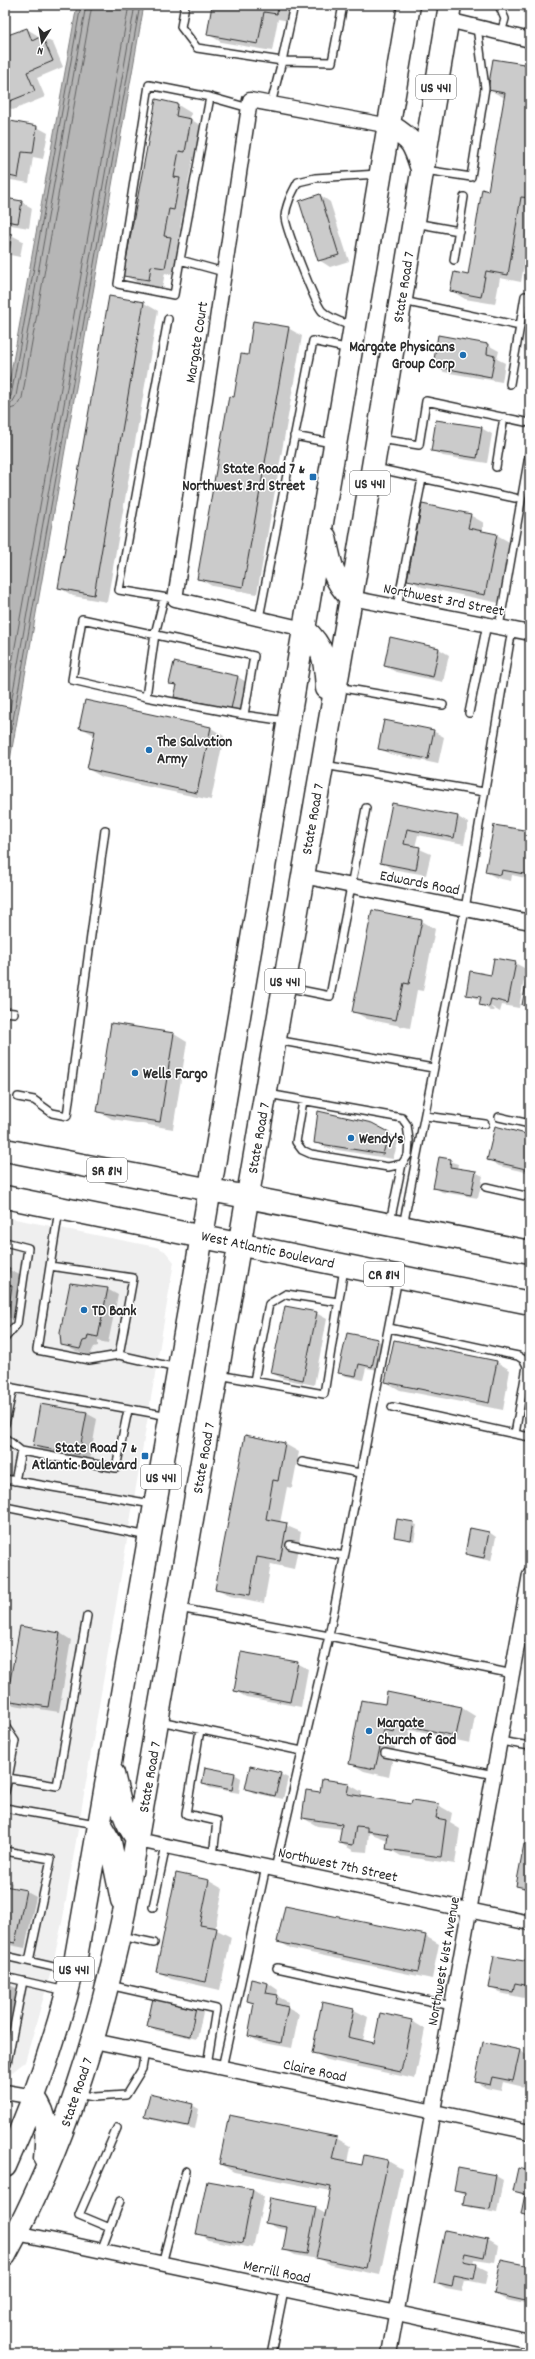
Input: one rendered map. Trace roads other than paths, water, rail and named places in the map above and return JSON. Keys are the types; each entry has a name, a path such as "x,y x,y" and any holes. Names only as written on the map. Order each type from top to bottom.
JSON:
{"main road":[{"name":"US 441","path":"6,2161 34,2097 48,2060 70,1983 100,1825 202,1236 410,5"},
{"name":"State Road 7","path":"5,2255 44,2176 77,2094 94,2041 120,1936 159,1720 329,717 351,598 449,13"},
{"path":"390,126 405,135 414,144 422,170"},
{"path":"323,524 332,571 340,587 351,598"},
{"path":"304,628 316,640 324,657 329,717"},
{"name":"SR 814","path":"5,1150 248,1197"},
{"name":"West Atlantic Boulevard","path":"5,1197 530,1303"},
{"path":"248,1197 530,1252"},
{"path":"111,1763 121,1808 128,1826 138,1840"},
{"path":"100,1825 110,1842 116,1862 124,1913"},
{"path":"34,2097 42,2108 47,2126 44,2176"}],"street":[{"path":"449,13 477,27 530,40"},
{"path":"249,108 250,100 390,126"},
{"name":"Margate Court","path":"170,598 224,272 249,108"},
{"path":"170,598 304,628"},
{"name":"Northwest 3rd Street","path":"351,598 530,632"},
{"name":"Edwards Road","path":"303,876 530,922"},
{"name":"Northwest 61st Avenue","path":"390,2354 500,1741 513,1674 524,1640 530,1574"},
{"name":"Northwest 7th Street","path":"138,1840 530,1922"},
{"name":"Claire Road","path":"94,2041 530,2132"},
{"path":"5,2092 34,2097"},
{"name":"Merrill Road","path":"17,2233 530,2341"}],"lane":[{"path":"185,5 181,27 197,48 282,61 332,62 343,5"},
{"path":"271,104 294,5"},
{"path":"499,5 504,19 501,33"},
{"path":"422,170 471,178 486,88 477,27"},
{"path":"210,97 174,295 118,284 149,85 210,97 249,108"},
{"path":"356,328 333,319 322,310 314,298 285,218 289,197 298,182 315,178 382,174"},
{"path":"454,260 464,197"},
{"path":"414,223 459,231"},
{"path":"180,260 224,272"},
{"path":"510,384 525,296"},
{"path":"401,301 520,326"},
{"path":"146,697 155,634 170,598 119,590 168,318"},
{"path":"259,618 313,341 352,350"},
{"path":"378,438 419,445 426,401 530,423"},
{"path":"496,467 504,417"},
{"path":"294,436 336,444"},
{"path":"396,1226 426,1116 433,1068 465,909 484,792 499,627 530,450"},
{"path":"373,468 515,498"},
{"path":"397,607 422,479"},
{"path":"244,715 254,656 82,619 72,680 146,697 244,715 288,721"},
{"path":"469,713 499,627"},
{"path":"335,687 443,705"},
{"path":"321,765 484,792"},
{"path":"284,987 330,996 366,808"},
{"path":"18,1096 34,1100 52,1114 67,1116 105,830"},
{"path":"5,1012 14,1014"},
{"path":"275,1040 433,1068"},
{"path":"266,1094 402,1118 407,1125 409,1140 408,1155 402,1164 396,1226"},
{"path":"303,1101 296,1142 302,1150 311,1154 388,1167 402,1164"},
{"path":"426,1116 485,1124"},
{"path":"499,1117 530,1124"},
{"path":"486,1186 530,1197"},
{"path":"59,1207 37,1350 89,1360 119,1355 179,1368"},
{"path":"5,1242 28,1248 17,1324 5,1338"},
{"path":"50,1266 133,1278 119,1355"},
{"path":"217,1374 324,1394 344,1266"},
{"path":"222,2068 270,1868 302,1751 329,1636 398,1276"},
{"path":"254,1381 269,1304 286,1294 338,1302"},
{"path":"389,1328 518,1356 524,1360 526,1366 515,1434"},
{"path":"5,1384 13,1388 128,1410 171,1416"},
{"path":"5,1424 13,1388"},
{"path":"392,1407 530,1437"},
{"path":"5,1438 21,1451 116,1468 128,1410"},
{"path":"15,1481 21,1451"},
{"path":"302,1462 360,1473"},
{"path":"5,1479 156,1505"},
{"path":"5,1507 150,1536"},
{"path":"290,1545 344,1556"},
{"path":"178,1607 513,1674"},
{"path":"8,1778 57,1786 87,1616"},
{"path":"159,1720 302,1751"},
{"path":"5,1726 15,1742 5,1792"},
{"path":"200,1730 186,1814 217,1821 213,1856"},
{"path":"500,1741 530,1746"},
{"path":"385,1753 494,1775"},
{"path":"5,1808 100,1825"},
{"path":"153,1907 166,1846"},
{"path":"5,1851 51,1859 29,1961"},
{"path":"120,1936 154,1943"},
{"path":"5,1956 29,1961 70,1983"},
{"path":"277,1968 452,2006"},
{"path":"5,1977 23,1981 70,1983"},
{"path":"5,2063 7,2063 23,1981"},
{"path":"109,1985 216,2009 206,2065"},
{"path":"77,2094 94,2097 126,2095 142,2069 145,2052"},
{"path":"110,2228 79,2215 117,2128"},
{"path":"162,2264 186,2171"},
{"path":"101,2251 120,2201"},
{"path":"271,2354 284,2290"}],"water":[{"path":"77,5 144,5 5,788 5,406"}],"place":[{"name":"Margate Physicans Group Corp","path":"463,355"},
{"name":"State Road 7 & Northwest 3rd Street","path":"313,477"},
{"name":"The Salvation Army","path":"149,750"},
{"name":"Wells Fargo","path":"135,1073"},
{"name":"Wendy's","path":"351,1138"},
{"name":"TD Bank","path":"84,1310"},
{"name":"State Road 7 & Atlantic Boulevard","path":"145,1456"},
{"name":"Margate Church of God","path":"369,1731"}]}
